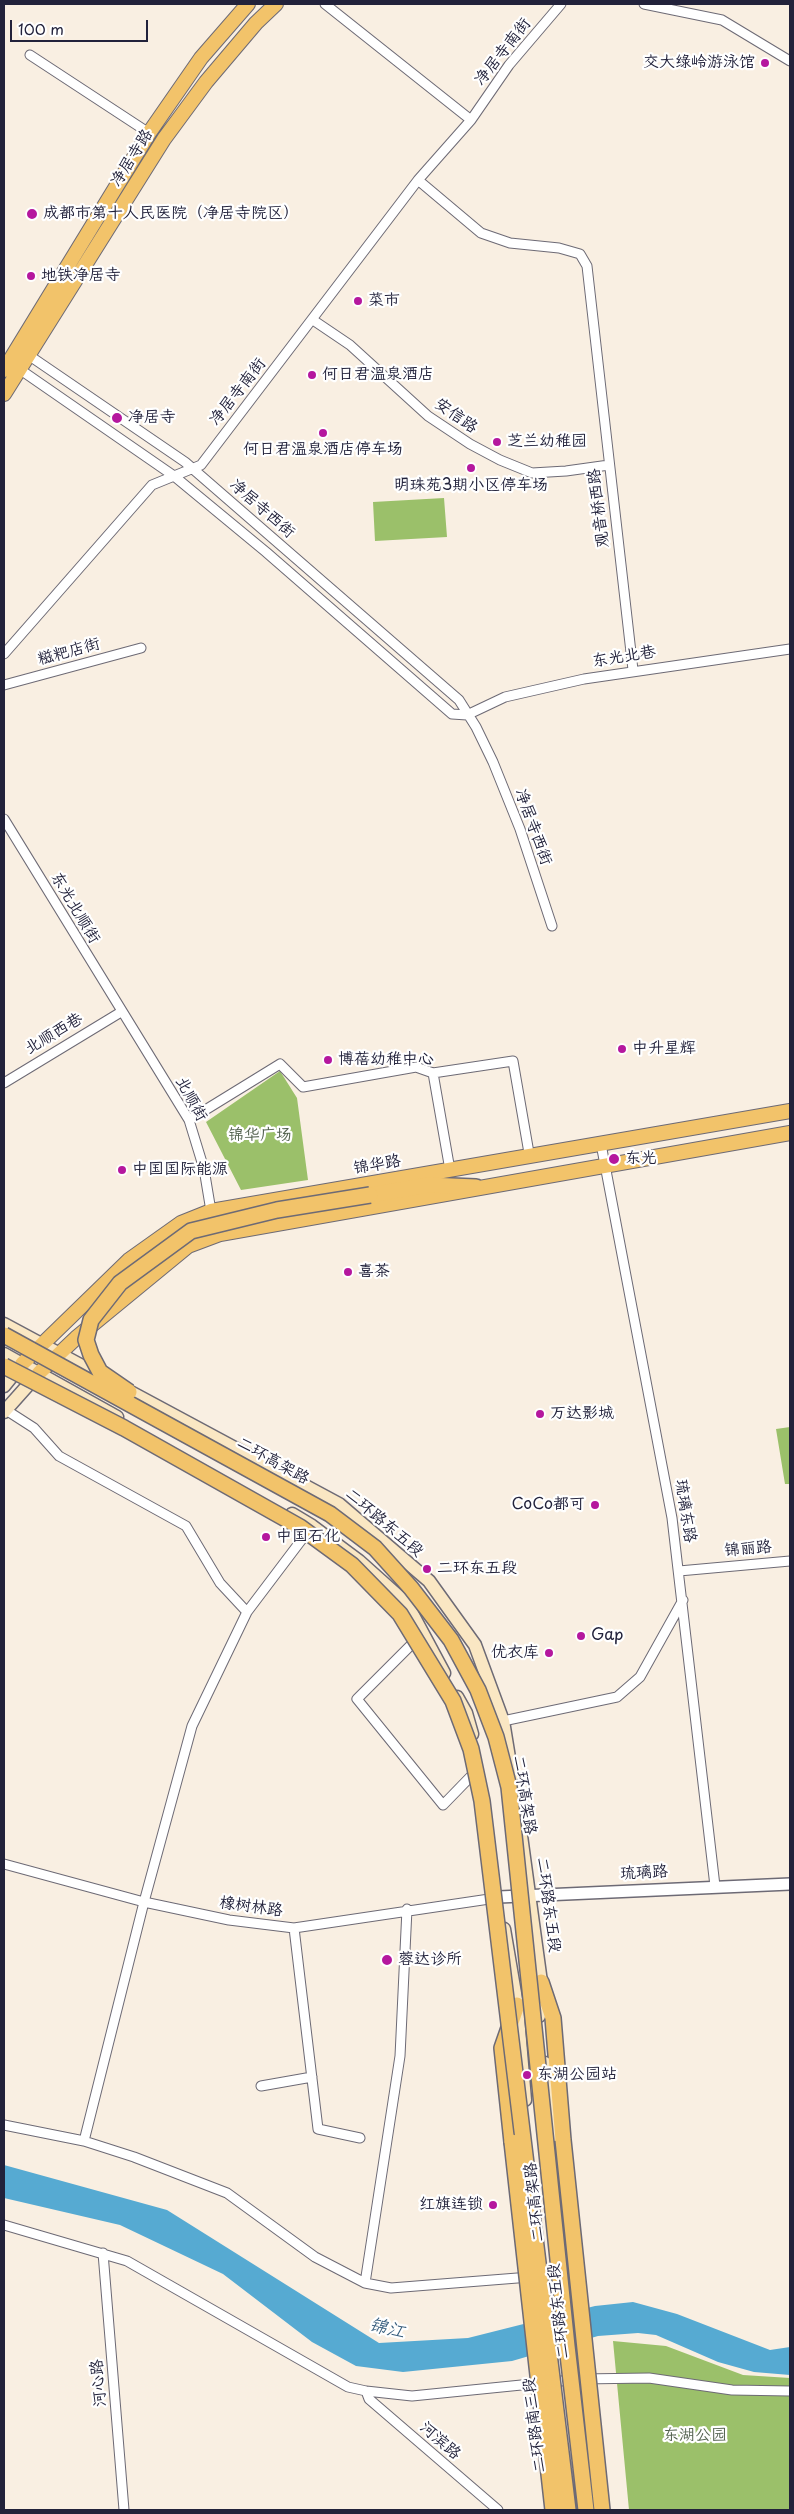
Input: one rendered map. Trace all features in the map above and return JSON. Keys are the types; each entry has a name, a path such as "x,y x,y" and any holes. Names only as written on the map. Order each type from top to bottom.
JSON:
{"highway":[{"path":"260,1473 226,1447 120,1387 100,1372 90,1355 86,1340 91,1320 120,1283 191,1231 277,1210 428,1185 476,1187"},
{"name":"二环高架路","path":"4,1335 260,1473 330,1514 375,1548 412,1588 451,1640 478,1690 496,1737 509,1787 567,2346 586,2510"},
{"name":"二环高架路","path":"4,1366 124,1428 300,1527 352,1565 400,1614 454,1701 471,1749 482,1801 568,2510"},
{"path":"541,1982 553,2018 563,2140 602,2510"},
{"path":"517,2005 502,2048 553,2510"}],"main road":[{"name":"净居寺路","path":"24,351 149,133 201,58 246,4"},
{"name":"净居寺路","path":"4,394 11,367 24,351 164,139 206,82 256,23 276,4"},
{"name":"锦华路","path":"22,1364 129,1260 181,1223 211,1212 790,1111"},
{"path":"5,1411 39,1373 128,1293 188,1246 220,1234 476,1187 790,1133"},
{"name":"二环路东五段","path":"4,1324 339,1504 429,1581 475,1645 503,1721 530,1895 541,1982 537,2007 577,2307 582,2352 581,2379 595,2510"},
{"name":"二环路东五段","path":"4,1354 312,1526 407,1604 466,1713 481,1766 499,1897 517,2005 538,2245 535,2277"},
{"path":"4,1386 22,1364"},
{"name":"二环路南三段","path":"535,2277 542,2356 548,2384 561,2510"}],"street":[{"path":"325,4 471,120"},
{"name":"净居寺南街","path":"4,654 152,485 201,465 418,180 471,120 509,65 561,4"},
{"path":"644,4 722,20 790,61"},
{"path":"30,55 149,133"},
{"name":"观音桥西路","path":"418,180 481,233 510,243 558,248 580,254 587,266 633,670"},
{"name":"安信路","path":"313,320 350,345 428,416 470,444 500,460 532,472 566,471 609,464"},
{"name":"净居寺西街","path":"24,351 193,468 459,700 476,727 493,762 520,829 552,926"},
{"name":"净居寺西街","path":"11,367 174,476 266,552 452,714 467,714"},
{"name":"糍粑店街","path":"4,685 141,648"},
{"name":"东光北巷","path":"467,714 505,697 633,670 790,650"},
{"name":"东光北顺街","path":"4,819 120,1012"},
{"name":"北顺西巷","path":"4,1082 120,1012"},
{"name":"北顺街","path":"120,1012 189,1120 204,1169 211,1212"},
{"path":"189,1120 280,1064 303,1087 416,1067 433,1073 513,1061 529,1153"},
{"path":"433,1073 450,1170"},
{"name":"琉璃东路","path":"601,1144 670,1508 683,1600 715,1886"},
{"path":"5,1411 34,1428 59,1456 186,1526 220,1583 246,1612"},
{"path":"84,2141 144,1902 192,1726 246,1612 312,1526"},
{"name":"锦丽路","path":"679,1571 790,1561"},
{"path":"503,1721 617,1696 640,1677 683,1600"},
{"path":"423,1634 358,1699 443,1805 481,1766"},
{"name":"橡树林路","path":"4,1864 144,1902 229,1920 294,1928 407,1909 499,1897"},
{"name":"琉璃路","path":"499,1897 790,1884"},
{"path":"365,2283 400,2056 407,1909"},
{"path":"294,1928 318,2128 360,2138"},
{"path":"261,2086 312,2077"},
{"path":"4,2125 84,2141 134,2157 227,2194 315,2257 365,2283 391,2288 535,2277"},
{"path":"4,2225 127,2261 348,2387 366,2391 412,2396 548,2384 581,2379 649,2378 732,2390 790,2391"},
{"name":"河心路","path":"103,2253 124,2510"},
{"name":"河滨路","path":"366,2391 370,2399 498,2510"}],"green space":[{"path":"444,498 447,537 375,541 373,502"},
{"name":"锦华广场","path":"280,1071 297,1098 308,1180 241,1190 206,1122"},
{"path":"790,1427 790,1484 785,1484 776,1429"},
{"name":"东湖公园","path":"613,2341 666,2346 743,2375 790,2378 790,2510 629,2510"}],"water":[{"path":"4,2165 167,2210 379,2343 468,2338 595,2306 633,2302 677,2314 770,2350 790,2347 790,2375 754,2372 718,2362 656,2335 638,2333 598,2336 512,2361 403,2372 356,2366 312,2342 223,2274 120,2225 4,2198"}],"place":[{"name":"交大绿岭游泳馆","path":"765,63"},
{"name":"成都市第十人民医院（净居寺院区）","path":"32,214"},
{"name":"地铁净居寺","path":"31,276"},
{"name":"菜市","path":"358,301"},
{"name":"何日君温泉酒店","path":"312,375"},
{"name":"净居寺","path":"117,418"},
{"name":"何日君温泉酒店停车场","path":"323,433"},
{"name":"芝兰幼稚园","path":"497,442"},
{"name":"明珠苑3期小区停车场","path":"471,468"},
{"name":"中升星辉","path":"622,1049"},
{"name":"博蓓幼稚中心","path":"328,1060"},
{"name":"东光","path":"614,1159"},
{"name":"中国国际能源","path":"122,1170"},
{"name":"喜茶","path":"348,1272"},
{"name":"万达影城","path":"540,1414"},
{"name":"CoCo都可","path":"595,1505"},
{"name":"中国石化","path":"266,1537"},
{"name":"二环东五段","path":"427,1569"},
{"name":"Gap","path":"581,1636"},
{"name":"优衣库","path":"549,1653"},
{"name":"蓉达诊所","path":"387,1960"},
{"name":"东湖公园站","path":"527,2075"},
{"name":"红旗连锁","path":"493,2205"}],"water label":[{"name":"锦江","path":"387,2329"}]}
